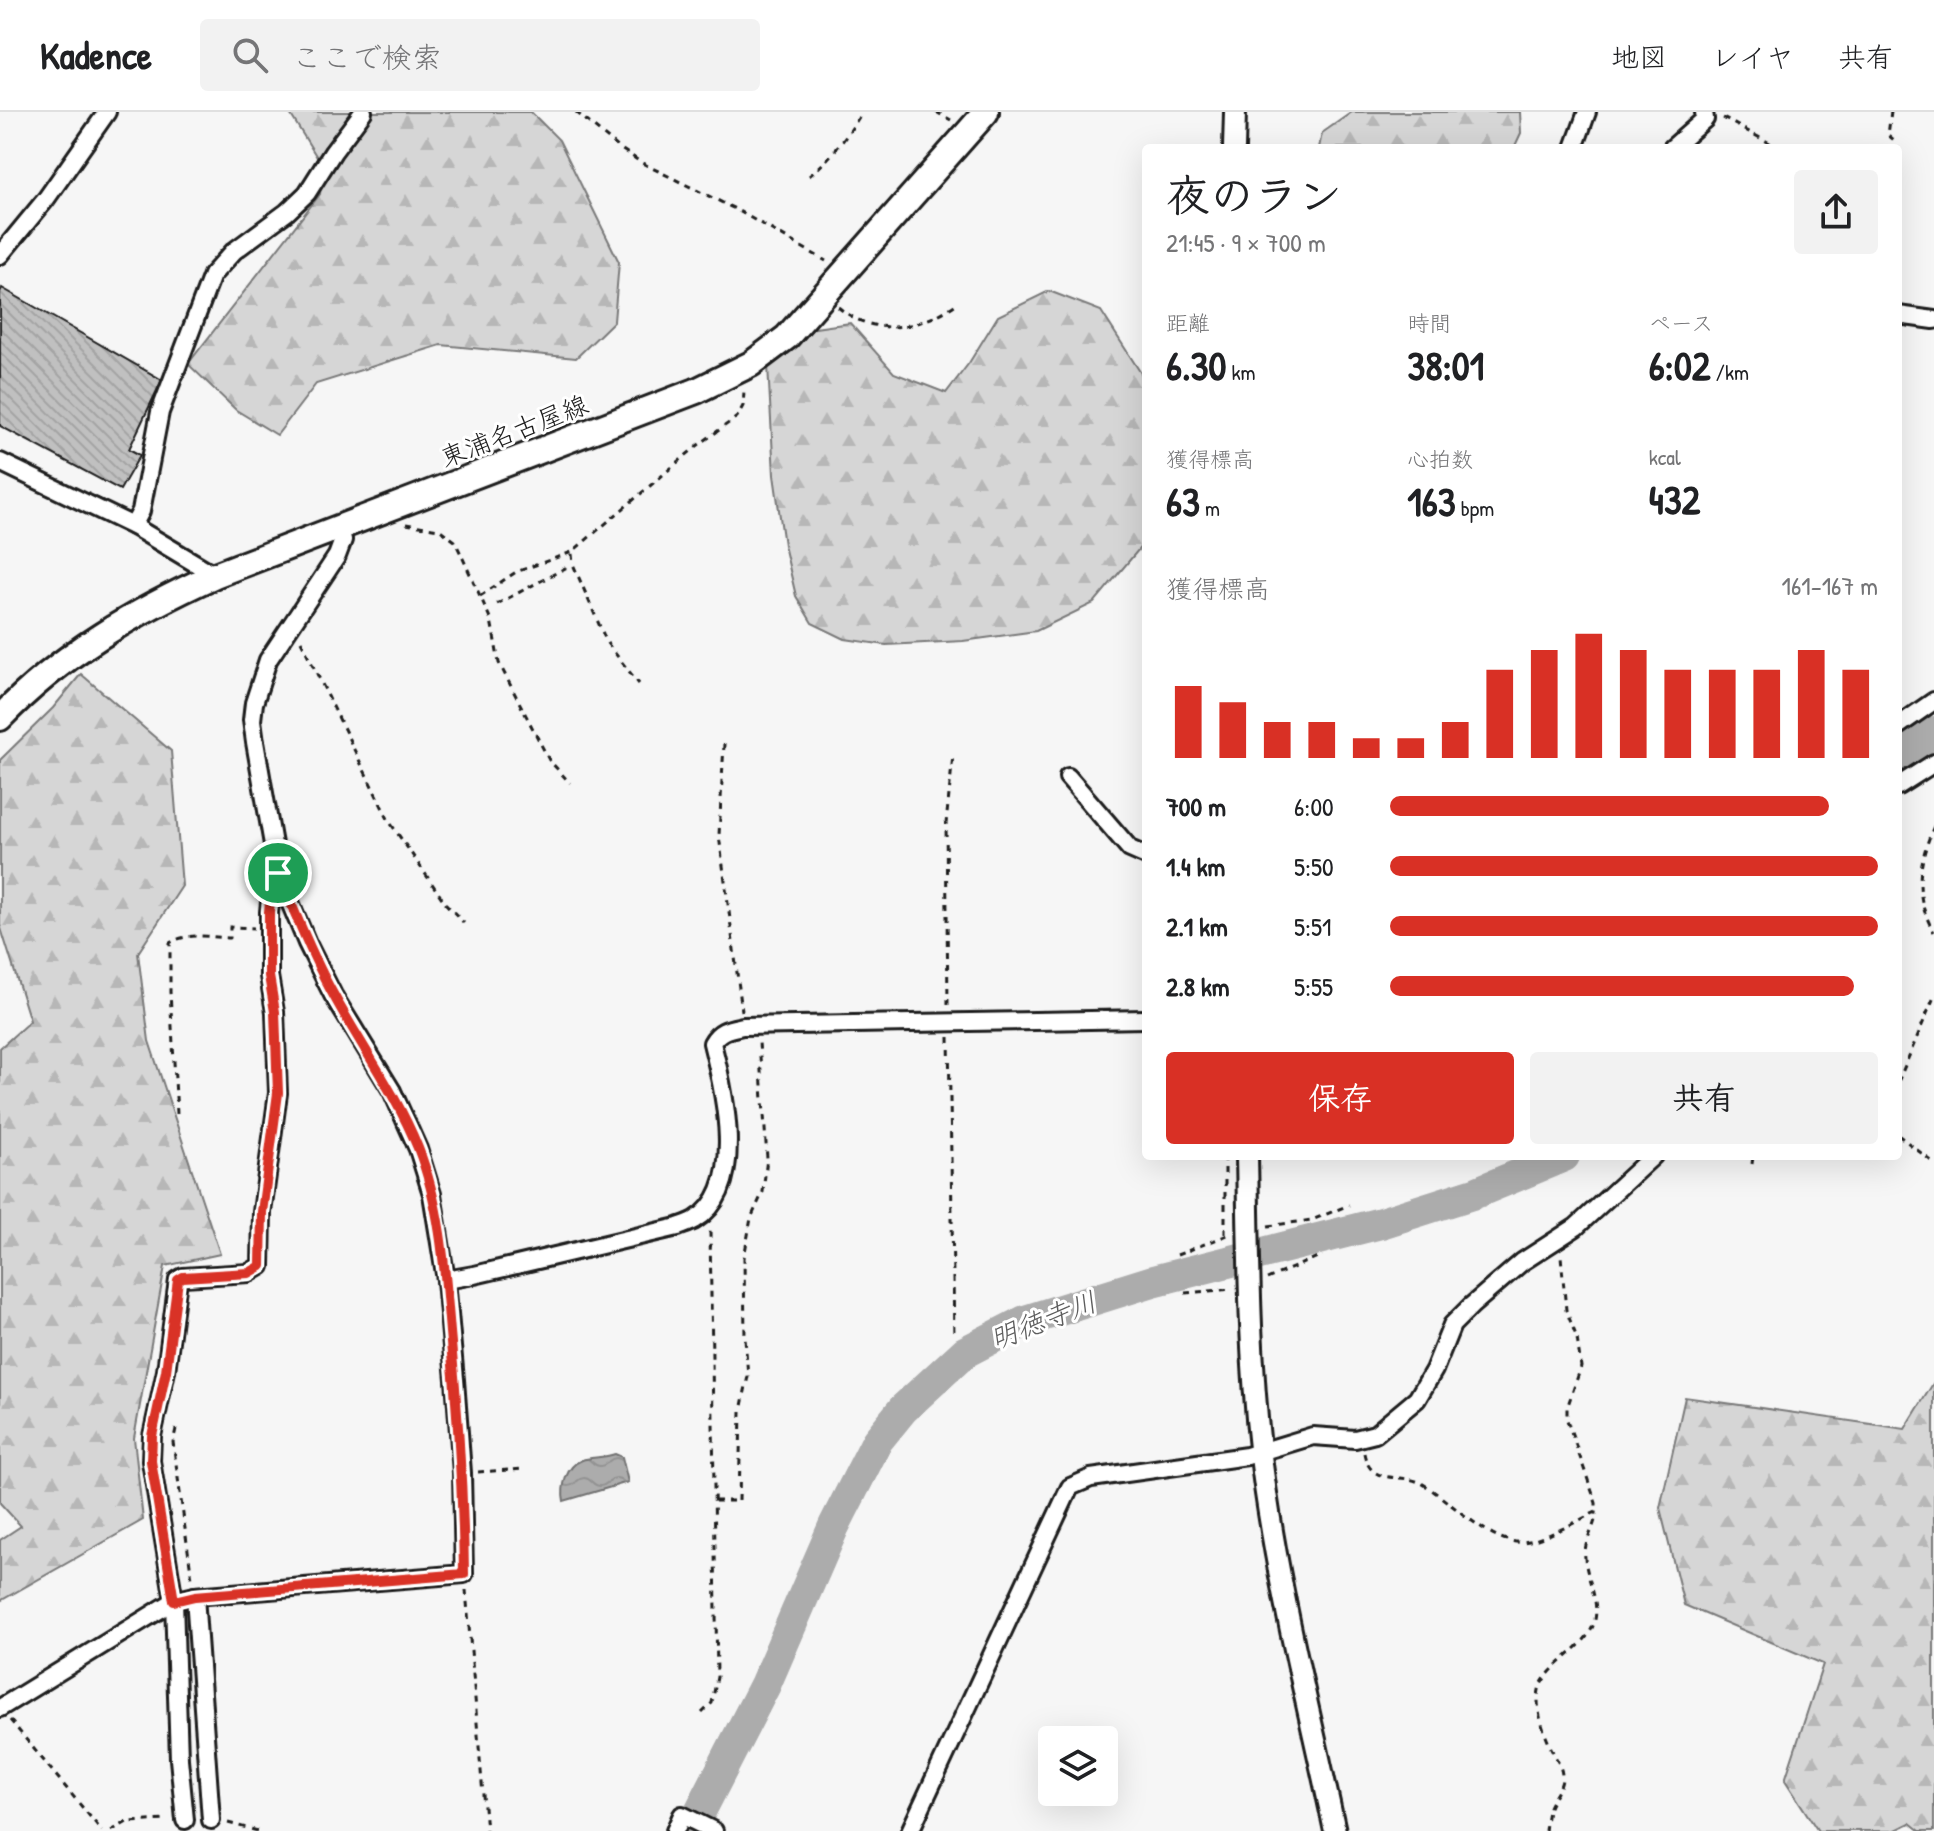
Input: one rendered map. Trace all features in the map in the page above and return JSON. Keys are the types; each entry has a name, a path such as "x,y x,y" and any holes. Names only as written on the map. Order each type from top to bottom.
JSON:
{"main road":[{"name":"東浦名古屋線","path":"0,718 75,653 156,602 215,575 696,391 751,364 787,337 986,112"}],"street":[{"path":"0,255 46,199 107,112"},
{"path":"133,526 141,511 160,412 212,275 234,251 287,212 307,193 363,112"},
{"path":"1234,144 1235,112"},
{"path":"1575,144 1587,112"},
{"path":"1676,144 1704,116"},
{"path":"1902,316 1934,320"},
{"path":"0,462 133,526 215,575"},
{"path":"0,1708 174,1601 195,1596 464,1574 462,1473 446,1280 432,1194 418,1149 392,1091 333,995 278,873 252,720 257,687 263,673 337,556 343,540 340,528"},
{"path":"1902,723 1934,701"},
{"path":"1902,783 1934,763"},
{"path":"1068,777 1130,849 1142,854"},
{"path":"185,1820 179,1759 174,1601 151,1461 152,1436 166,1371 178,1280 183,1277 249,1273 261,1266 262,1212 278,1093 275,1012 269,976 269,929 271,892 278,873"},
{"path":"446,1280 697,1220 713,1202 725,1176 728,1154 723,1083 712,1043 717,1034 749,1026 1142,1019"},
{"path":"1247,1160 1251,1362 1261,1452 1280,1569 1335,1831"},
{"path":"910,1831 1070,1487 1091,1478 1225,1460 1313,1436 1361,1437 1375,1434 1417,1399 1434,1370 1452,1325 1522,1262 1576,1227 1649,1160"},
{"path":"195,1596 211,1820"},
{"path":"679,1823 714,1831"}],"path":[{"path":"576,112 642,163 737,210 845,272"},
{"path":"809,176 847,137 862,112"},
{"path":"1891,112 1888,135 1894,140"},
{"path":"1704,116 1717,114 1772,144"},
{"path":"825,296 857,321 875,327 923,322 936,318 959,302"},
{"path":"480,596 516,572 572,552 697,446 737,417 745,395 734,372"},
{"path":"375,515 387,521 439,529 455,541 491,620 499,663 543,751 570,783"},
{"path":"572,552 573,564 607,643 639,684"},
{"path":"497,604 573,564"},
{"path":"292,623 389,821 446,904 464,923"},
{"path":"715,1501 739,1501 741,1411 749,1363 745,1338 744,1258 751,1218 763,1192 767,1158 764,1089 749,1026 719,835 724,744"},
{"path":"953,755 946,824 954,1337"},
{"path":"1934,826 1921,864 1919,888 1923,911 1934,932"},
{"path":"177,1114 170,943 177,938 230,938 230,927 269,929"},
{"path":"1902,1073 1934,997"},
{"path":"1902,1138 1934,1163"},
{"path":"1225,1160 1225,1236"},
{"path":"1752,1160 1752,1164"},
{"path":"702,1713 712,1703 717,1677 710,1227 703,1213"},
{"path":"1545,1831 1550,1804 1562,1779 1545,1734 1538,1699 1539,1688 1544,1679 1586,1638 1596,1619 1594,1592 1584,1555 1586,1541 1596,1521 1596,1503 1567,1420 1567,1408 1579,1378 1580,1356 1566,1310 1560,1253 1552,1242"},
{"path":"176,1429 173,1442 195,1596"},
{"path":"1361,1437 1366,1465 1376,1474 1420,1483 1488,1531 1510,1541 1522,1543 1534,1540 1596,1512"},
{"path":"462,1473 524,1469"},
{"path":"464,1574 486,1831"},
{"path":"0,1708 102,1831"}],"green space":[{"path":"289,112 531,112 559,140 619,262 614,321 576,358 441,345 316,384 277,435 236,410 188,364 320,194 323,167"},
{"path":"1352,112 1520,112 1521,133 1516,144 1320,144 1322,133"},
{"path":"1049,291 1101,311 1142,375 1142,545 1094,603 1036,631 963,641 886,645 845,639 812,623 796,596 784,545 774,475 768,365 808,329 850,323 894,373 946,393 998,316"},
{"path":"81,674 171,751 182,886 138,953 149,1041 220,1254 165,1266 134,1438 143,1520 0,1601 0,1540 21,1526 0,1503 0,1048 30,1021 0,925 0,760 53,708"},
{"path":"1934,1382 1934,1831 1920,1831 1910,1823 1894,1831 1818,1831 1785,1780 1823,1664 1684,1605 1660,1508 1685,1397 1905,1429"}],"water":[{"path":"615,1454 622,1457 628,1482 564,1501 564,1483 572,1467 582,1460"}],"building":[{"path":"2,288 162,380 129,449 140,455 120,490 0,426"}],"waterway":[{"name":"明徳寺川","path":"1902,753 1934,732"},
{"name":"明徳寺川","path":"690,1831 765,1685 834,1526 877,1441 903,1409 965,1352 1025,1321 1153,1281 1381,1223 1475,1193 1554,1160"}],"route":[{"path":"278,873 333,995 392,1091 418,1149 432,1194 446,1280 455,1380 462,1473 464,1574 195,1596 174,1601 151,1461 152,1436 166,1371 178,1280 183,1277 249,1273 261,1266 262,1212 278,1093 275,1012 269,976 269,912 271,892 278,873"}]}
